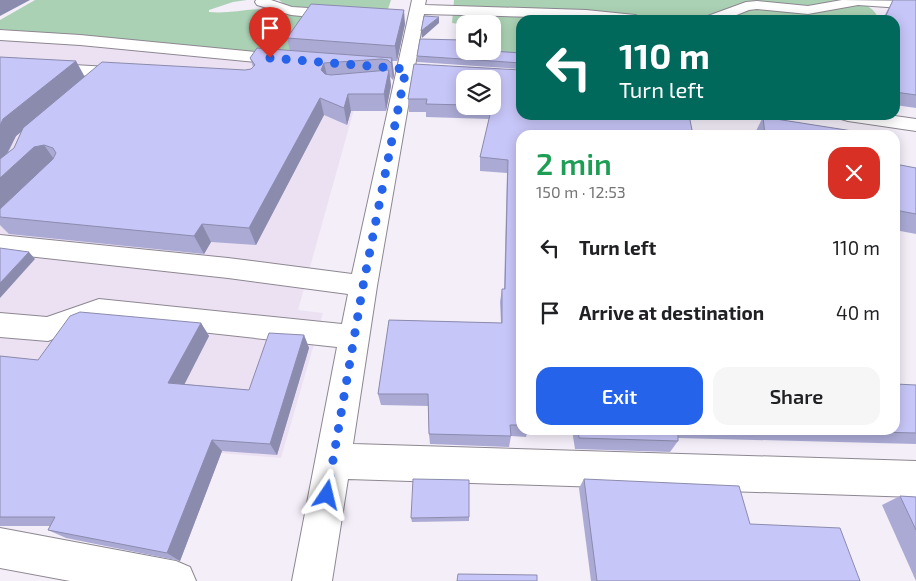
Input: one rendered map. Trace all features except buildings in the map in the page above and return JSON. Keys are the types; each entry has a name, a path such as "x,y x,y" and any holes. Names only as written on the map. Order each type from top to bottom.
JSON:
{"street":[{"path":"723,15 746,6 757,5 808,10 855,1 916,6"},
{"path":"262,2 291,11 358,16"},
{"path":"312,581 413,11 578,15"},
{"path":"0,35 80,40 308,62"},
{"path":"0,66 145,74"},
{"path":"84,91 106,72"},
{"path":"882,120 916,125"},
{"path":"1,231 228,268 363,286"},
{"path":"0,325 48,330 99,310 354,337"},
{"path":"332,461 916,479"},
{"path":"0,548 176,581"}],"shaded area":[{"path":"0,39 365,70 298,310 323,313 281,458 11,436 0,437"}],"green space":[{"path":"35,0 247,0 233,2 209,10 209,12 265,9 312,18 287,55 0,29 0,20"},
{"path":"279,0 391,0 387,12 295,8"},
{"path":"454,0 849,0 850,3 868,6 877,15 516,15 516,58 501,53 501,15 456,15 456,24 452,23"}],"route":[{"path":"270,58 406,69 363,286 327,495"}]}
